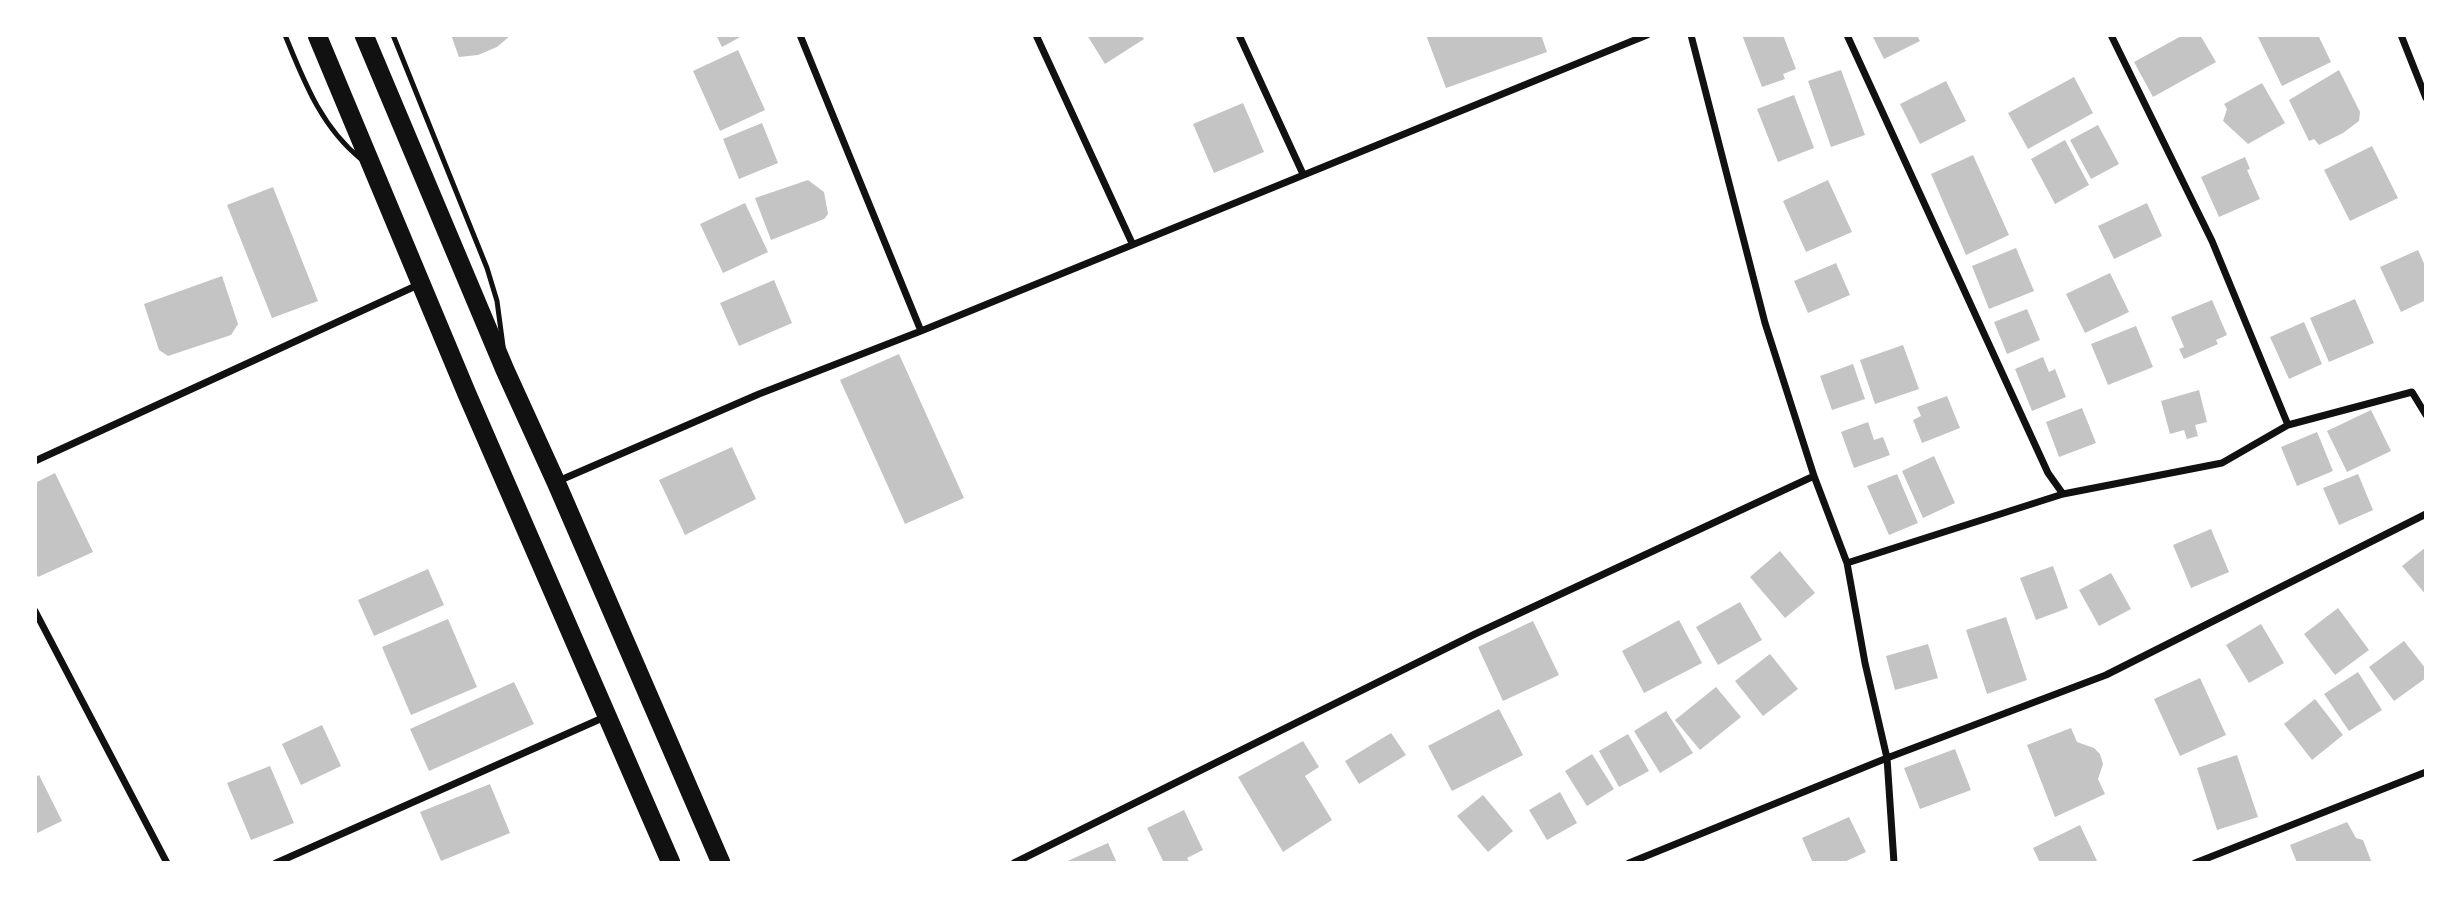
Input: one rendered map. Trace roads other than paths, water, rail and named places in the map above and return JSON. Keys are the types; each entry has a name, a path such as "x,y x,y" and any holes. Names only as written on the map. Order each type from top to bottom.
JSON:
{"highway":[{"path":"317,35 421,284 671,863"},
{"path":"363,35 505,370 722,863"}],"street":[{"path":"800,35 920,331"},
{"path":"1036,35 1132,243"},
{"path":"1239,35 1303,174"},
{"path":"556,482 759,394 1647,35"},
{"path":"1691,35 1765,323 1814,476 1847,563 1886,758 1894,863"},
{"path":"1847,35 2048,473 2063,494"},
{"path":"2111,35 2212,241 2288,425"},
{"path":"2401,35 2426,99"},
{"path":"35,461 421,284"},
{"path":"1847,563 2063,494 2222,463 2288,425 2412,392 2426,415"},
{"path":"1014,863 1475,634 1814,476"},
{"path":"1629,863 1886,758 2106,675 2426,514"},
{"path":"35,611 167,863"},
{"path":"276,863 607,715"},
{"path":"2195,863 2426,772"}],"lane":[{"path":"285,35 315,103 330,129 373,169"},
{"path":"393,35 488,268 502,335 505,370"}]}
